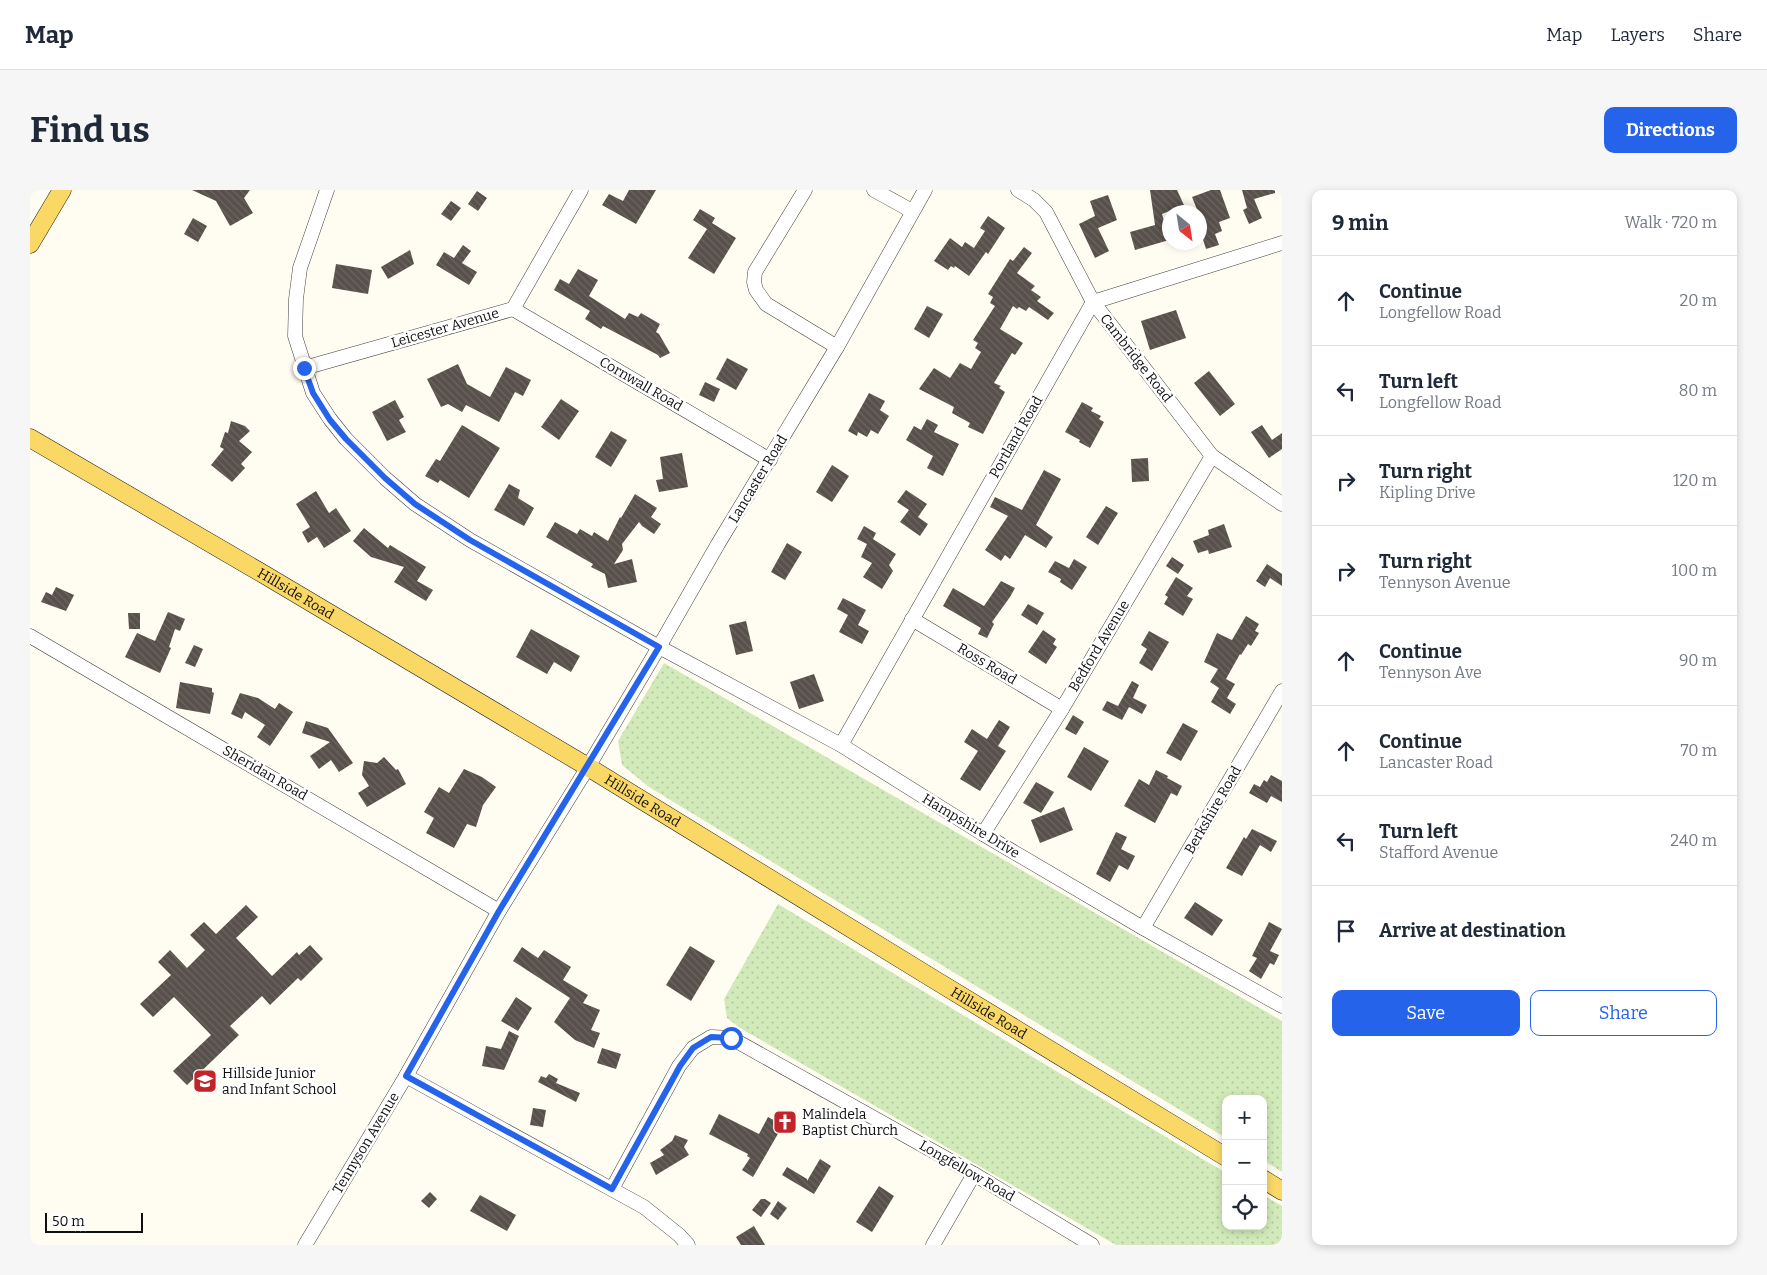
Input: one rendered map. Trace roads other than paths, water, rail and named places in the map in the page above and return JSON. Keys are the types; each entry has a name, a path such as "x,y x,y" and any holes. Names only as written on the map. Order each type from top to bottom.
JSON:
{"main road":[{"path":"30,244 62,190"},
{"name":"Hillside Road","path":"30,438 588,766 1222,1155"},
{"path":"1267,1182 1282,1191"}],"street":[{"name":"Hampshire Drive","path":"327,190 300,268 296,299 295,336 313,393 330,420 359,452 415,504 470,540 659,647 841,745 983,834 1143,928 1282,1006"},
{"name":"Leicester Avenue","path":"304,368 513,309 581,190"},
{"path":"805,190 755,272 754,282 756,290 766,304 836,347"},
{"path":"874,190 912,211"},
{"name":"Lancaster Road","path":"499,911 588,766 718,544 770,460 925,190"},
{"name":"Cambridge Road","path":"1018,190 1034,200 1046,212 1093,302 1212,456 1282,504"},
{"path":"1093,302 1282,243"},
{"name":"Portland Road","path":"841,745 1093,302"},
{"name":"Cornwall Road","path":"513,309 770,460"},
{"name":"Bedford Avenue","path":"983,834 1062,709 1212,456"},
{"name":"Ross Road","path":"912,619 1062,709"},
{"name":"Sheridan Road","path":"30,636 499,911"},
{"name":"Berkshire Road","path":"1143,928 1282,691"},
{"name":"Tennyson Avenue","path":"305,1245 406,1076 499,911"},
{"name":"Longfellow Road","path":"612,1189 680,1066 693,1048 711,1037 731,1038 974,1174 1092,1245"},
{"path":"406,1076 644,1207 679,1235 688,1245"},
{"path":"933,1245 974,1174"}],"place":[{"name":"Hillside Junior and Infant School","path":"205,1081"},
{"name":"Malindela Baptist Church","path":"785,1122"}]}
